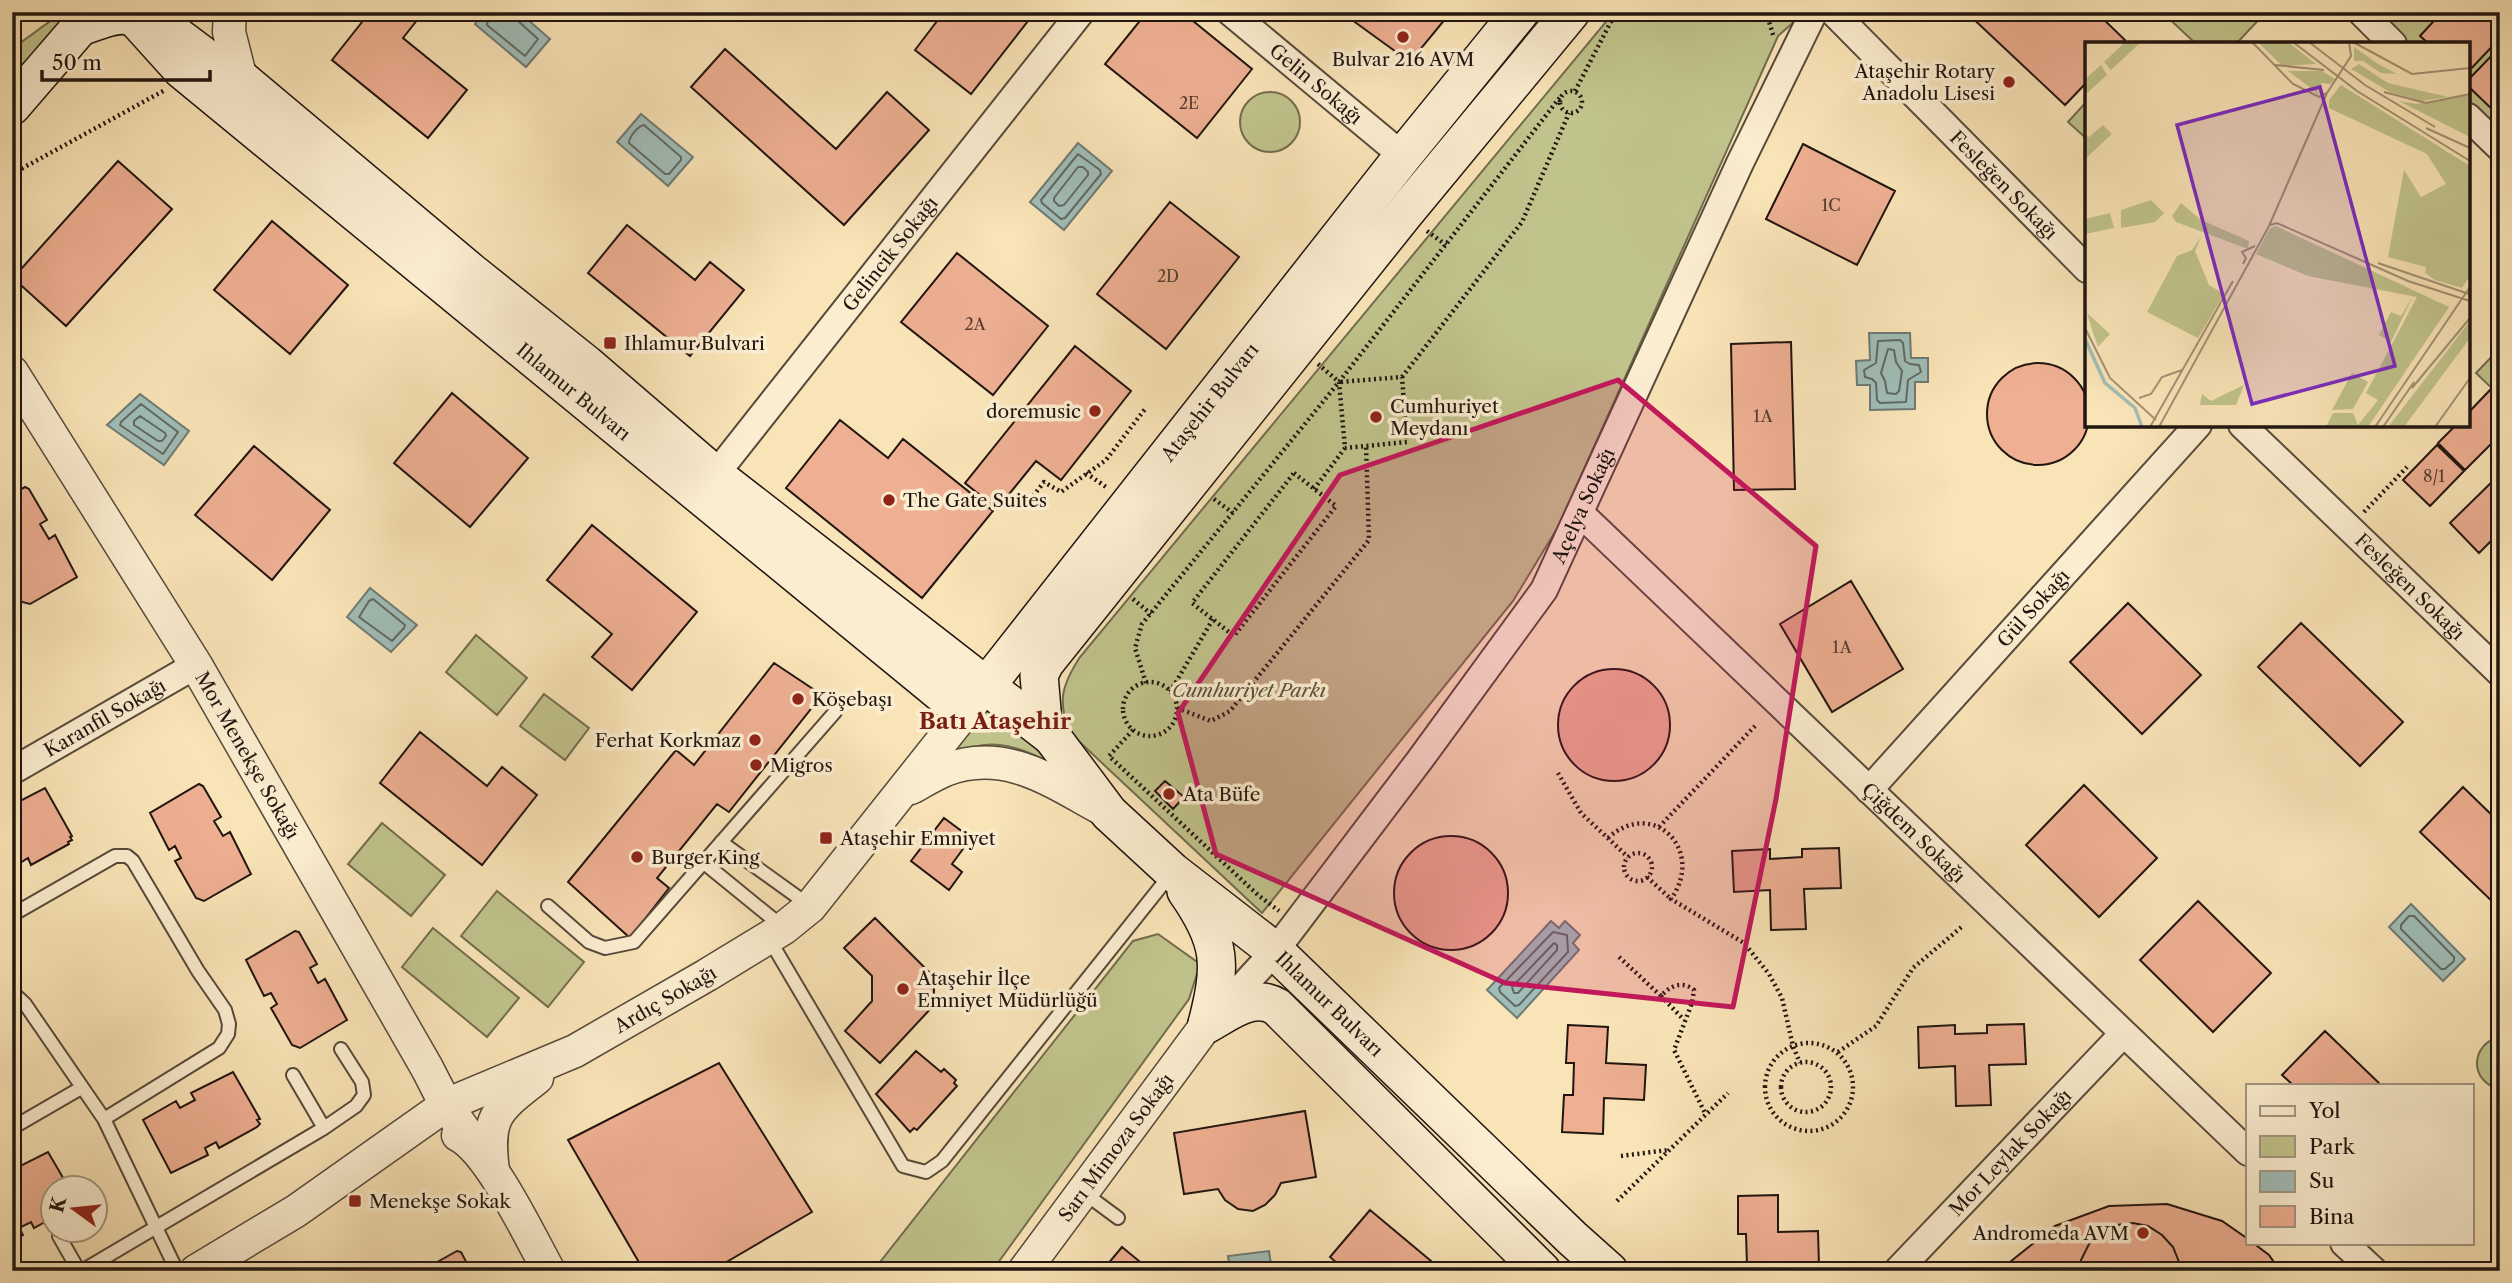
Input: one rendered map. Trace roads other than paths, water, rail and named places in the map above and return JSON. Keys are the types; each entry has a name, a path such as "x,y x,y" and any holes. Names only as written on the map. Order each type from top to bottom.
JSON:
{"main road":[{"name":"Ihlamur Bulvarı","path":"145,12 209,60 242,79 471,272 586,364 707,484"},
{"name":"Ataşehir Bulvarı","path":"976,699 1403,156 1520,12"},
{"name":"Ataşehir Bulvarı","path":"1052,737 1044,722 1040,700 1039,675 1045,663 1404,214 1571,12"},
{"name":"Ihlamur Bulvarı","path":"79,20 120,14 135,19 186,73 976,699 1052,737 1109,813 1173,872 1275,951 1609,1271"},
{"path":"12,106 79,20"},
{"path":"1173,872 1204,917 1213,937 1218,962 1215,993 1207,1024"},
{"name":"Ihlamur Bulvarı","path":"1207,1024 1249,1002 1269,1002 1277,1007 1539,1270"}],"street":[{"path":"230,12 229,32 242,79"},
{"name":"Gelincik Sokağı","path":"707,484 1081,12"},
{"name":"Gelin Sokağı","path":"1230,12 1403,156"},
{"name":"Açelya Sokağı","path":"1207,1024 1275,951 1544,590 1740,163 1814,12"},
{"name":"Fesleğen Sokağı","path":"1833,12 2085,267"},
{"path":"2361,12 2391,42"},
{"path":"2470,119 2500,148"},
{"name":"Mor Menekşe Sokağı","path":"12,372 196,665 446,1105 493,1172 549,1271"},
{"name":"Gül Sokağı","path":"1869,790 2196,427"},
{"name":"Fesleğen Sokağı","path":"2244,427 2500,673"},
{"name":"Çiğdem Sokağı","path":"1580,513 2246,1150"},
{"name":"Karanfil Sokağı","path":"12,771 196,665"},
{"name":"Ataşehir Bulvarı","path":"903,793 976,699"},
{"name":"Ardıç Sokağı","path":"196,1271 296,1211 446,1105 566,1055 707,975 776,932 810,907 903,793 945,770 969,764 1004,763 1025,768 1109,813"},
{"name":"Sarı Mimoza Sokağı","path":"1024,1271 1207,1024"},
{"name":"Mor Leylak Sokağı","path":"1897,1271 2123,1034"},
{"path":"493,1172 491,1130 503,1105 566,1055"},
{"path":"405,1135 446,1132 460,1135 475,1145"},
{"path":"2345,1244 2374,1271"}],"lane":[{"path":"548,906 589,942 605,948 634,942 835,712"},
{"path":"721,842 810,907"},
{"path":"12,915 115,856 127,856 133,861 198,971 225,1010 229,1024 228,1034 219,1048 104,1119"},
{"path":"703,862 776,932 903,1166 926,1172 942,1161 1173,872"},
{"path":"12,992 25,1004 104,1119 177,1271"},
{"path":"64,1244 80,1271 324,1128 356,1106 364,1096 362,1083 341,1049"},
{"path":"293,1075 324,1128"},
{"path":"12,1128 81,1088"},
{"path":"1083,1191 1118,1218"}],"water":[{"path":"484,12 519,12 550,39 526,67 475,24"},
{"path":"641,114 693,157 668,186 617,142"},
{"path":"1078,143 1112,171 1064,230 1030,202"},
{"path":"1869,333 1910,333 1911,358 1928,358 1928,382 1915,382 1915,409 1870,410 1870,385 1857,385 1856,361 1870,360"},
{"path":"140,394 189,431 164,465 107,425"},
{"path":"370,588 417,625 391,652 347,617"},
{"path":"2411,904 2465,959 2443,981 2389,927"},
{"path":"1551,921 1559,928 1565,921 1580,935 1573,943 1579,950 1517,1018 1487,990"},
{"path":"1269,1251 1272,1271 1230,1271 1228,1256"}],"place":[{"name":"Bulvar 216 AVM","path":"1403,37"},
{"name":"Ataşehir Rotary Anadolu Lisesi","path":"2009,82"},
{"name":"Ihlamur Bulvari","path":"610,343"},
{"name":"doremusic","path":"1095,411"},
{"name":"Cumhuriyet Meydanı","path":"1376,417"},
{"name":"The Gate Suites","path":"889,500"},
{"name":"Köşebaşı","path":"798,699"},
{"name":"Ferhat Korkmaz","path":"755,740"},
{"name":"Migros","path":"756,765"},
{"name":"Ata Büfe","path":"1169,794"},
{"name":"Ataşehir Emniyet","path":"826,838"},
{"name":"Burger King","path":"637,857"},
{"name":"Ataşehir İlçe Emniyet Müdürlüğü","path":"903,989"},
{"name":"Menekşe Sokak","path":"355,1201"},
{"name":"Andromeda AVM","path":"2143,1233"}],"district":[{"name":"Batı Ataşehir","path":"995,721"}],"park label":[{"name":"Cumhuriyet Parkı","path":"1249,690"}]}
